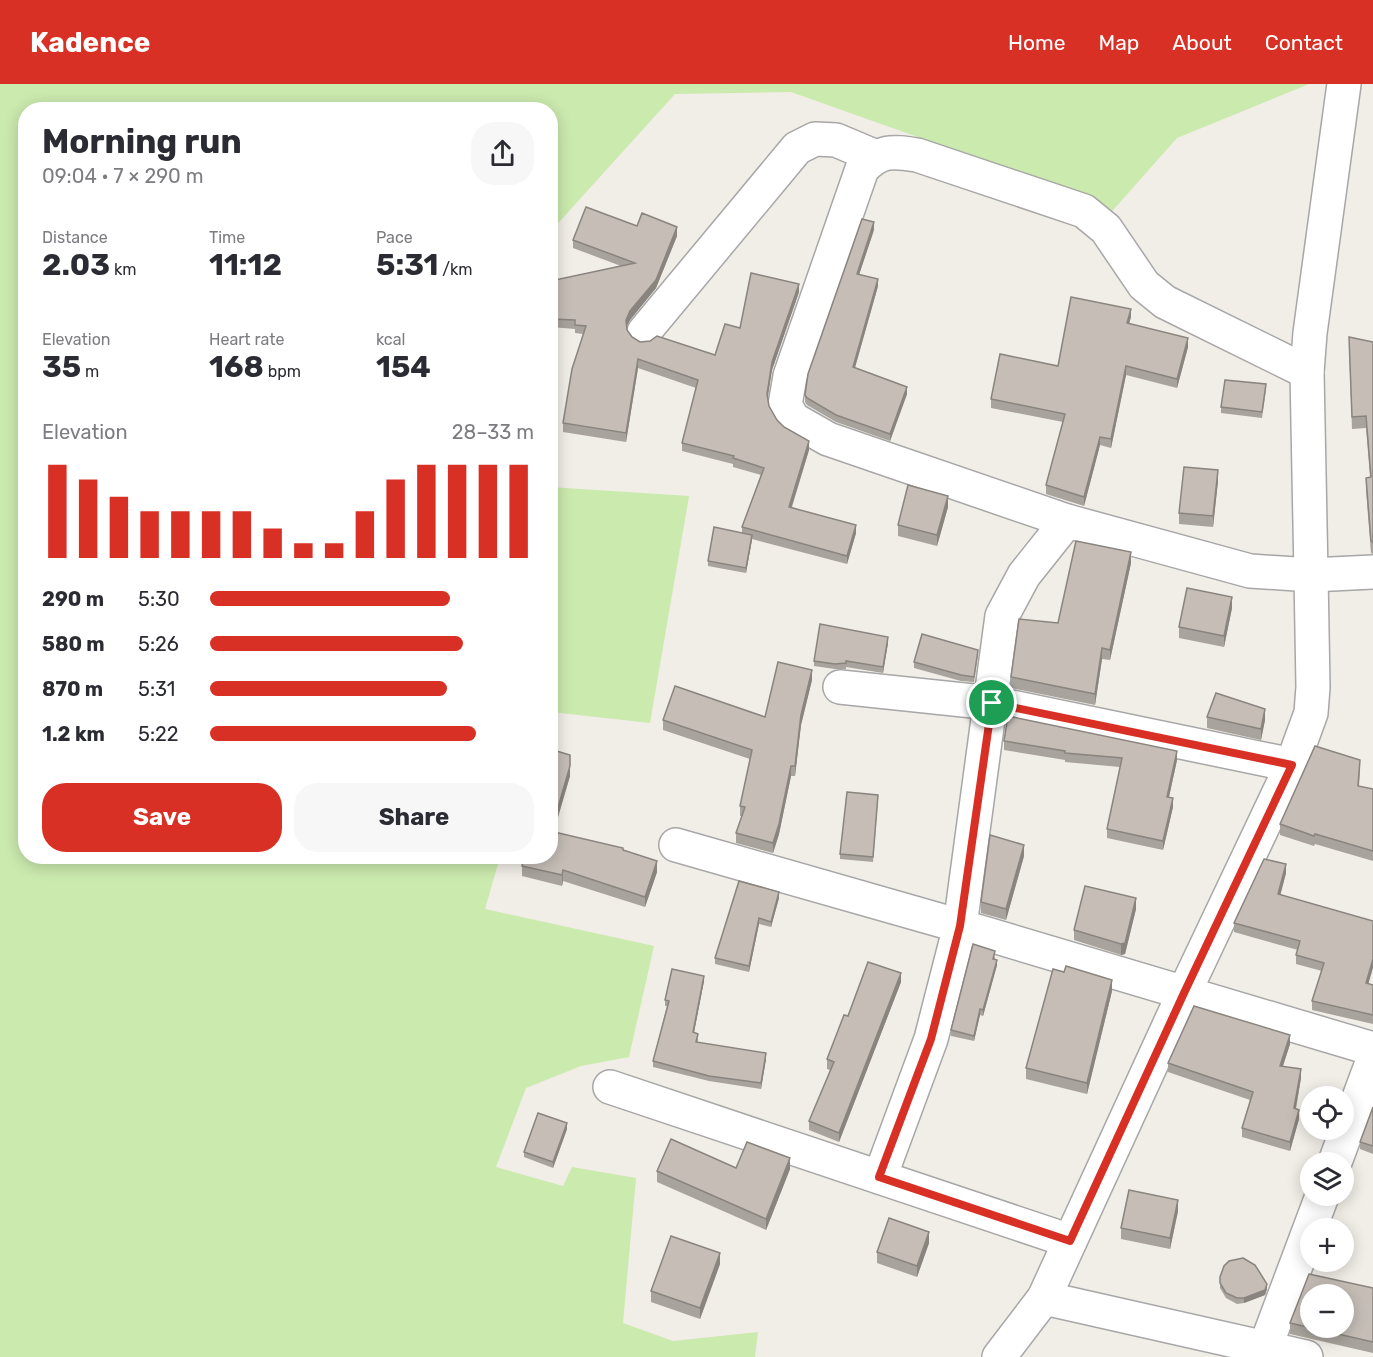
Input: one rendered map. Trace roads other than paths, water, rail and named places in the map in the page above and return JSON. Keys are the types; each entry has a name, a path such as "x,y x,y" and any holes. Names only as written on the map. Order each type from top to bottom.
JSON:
{"street":[{"path":"999,1357 1044,1298 1292,765 1311,713 1313,687 1307,372 1310,333 1344,84"},
{"path":"644,332 797,148 815,139 836,140 874,156 898,152 916,155 1084,211 1106,229 1144,285 1166,302 1307,372"},
{"path":"874,156 862,169 855,184 790,376 785,405 793,419 828,438 1067,521 1250,571 1311,575 1373,572"},
{"path":"879,1177 931,1039 960,926 1002,616 1024,575 1067,521"},
{"path":"840,687 992,703 1292,765"},
{"path":"676,844 1373,1049"},
{"path":"1339,1152 1373,1060"},
{"path":"610,1087 1070,1241"},
{"path":"1265,1348 1318,1206"},
{"path":"1044,1298 1306,1357"}]}
